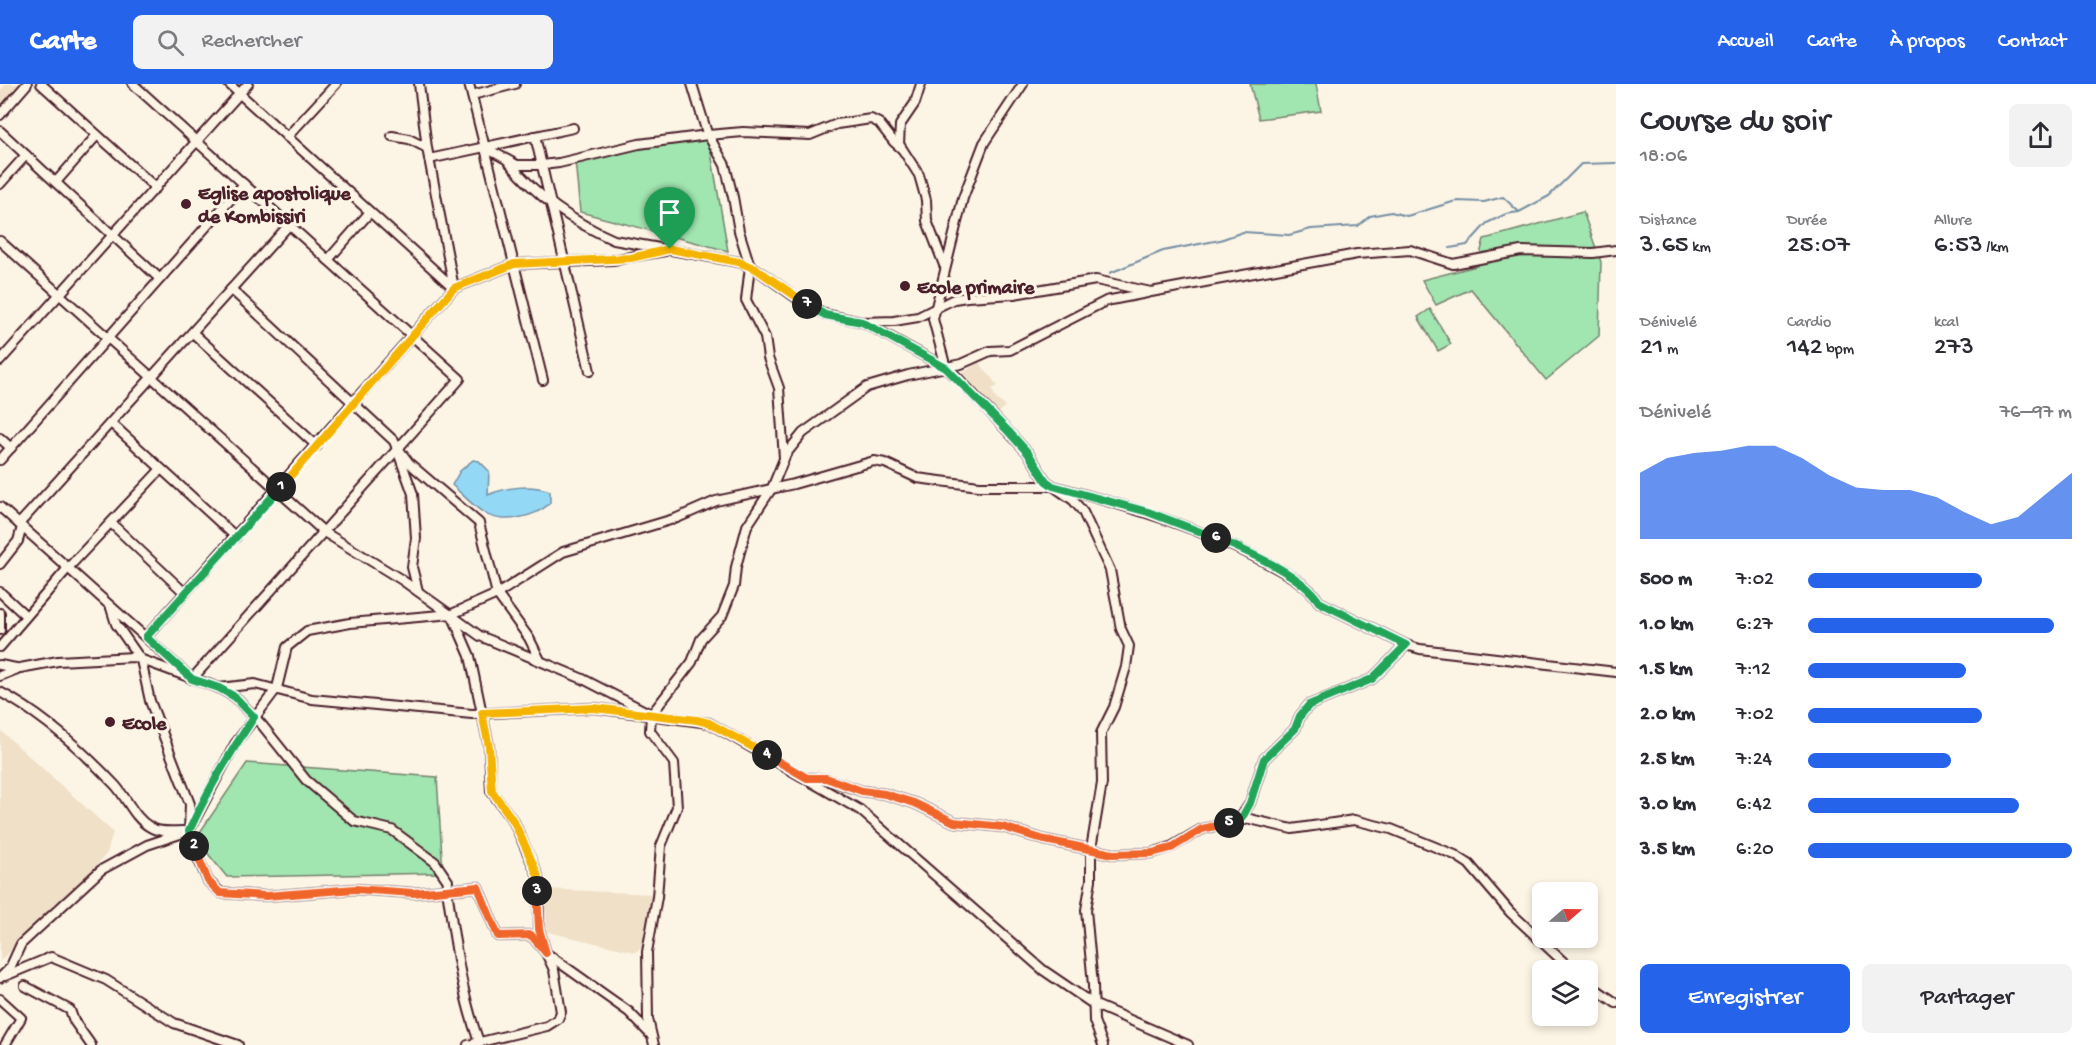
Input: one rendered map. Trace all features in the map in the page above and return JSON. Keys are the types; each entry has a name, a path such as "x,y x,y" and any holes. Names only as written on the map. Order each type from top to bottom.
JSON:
{"street":[{"path":"0,115 27,84"},
{"path":"40,84 156,188"},
{"path":"133,84 460,379 192,679"},
{"path":"229,84 454,288"},
{"path":"0,361 248,84"},
{"path":"287,137 336,84"},
{"path":"418,84 427,148 454,288"},
{"path":"469,84 543,380"},
{"path":"472,95 515,84"},
{"path":"692,84 708,135 725,165 739,231 750,266 746,300 765,337 768,358 777,378 784,460"},
{"path":"921,84 915,103 900,125 899,144 919,175 926,200 927,221 942,255 944,269"},
{"path":"946,368 933,324 944,269 963,198 984,143 1023,84"},
{"path":"484,147 517,165 542,165 639,144 742,132 810,135 837,124 872,119 879,123 894,142 902,148"},
{"path":"429,159 573,128"},
{"path":"0,131 160,279"},
{"path":"56,182 97,135"},
{"path":"392,136 409,139 427,148"},
{"path":"535,136 590,370"},
{"path":"0,184 26,155"},
{"path":"508,161 531,189 551,205 614,240 750,266 825,315 862,322 894,321 918,317 954,299 1014,294 1096,280 1151,292"},
{"path":"0,460 244,184"},
{"path":"328,260 370,212"},
{"path":"0,564 18,541 20,526 289,225"},
{"path":"0,241 324,532 418,591 480,636 583,679 651,715"},
{"path":"146,637 278,491 454,288 514,264 631,258 670,249"},
{"path":"654,1045 648,1018 647,952 657,897 661,846 677,807 674,763 650,731 651,715 692,663 701,639 722,616 734,586 736,567 747,526 772,488 784,460 803,433 858,392 908,375 961,364 990,351 1010,350 1106,301 1357,254 1410,250 1453,264 1521,251 1593,253 1616,250"},
{"path":"231,289 355,402 363,415 389,436 410,463 479,523 496,594 530,638 540,660"},
{"path":"862,322 946,368 1015,438 1046,481 1073,500 1083,512 1110,570 1121,629 1129,646 1126,667 1114,707 1101,733 1102,783 1091,849 1091,880 1086,910 1094,1021 1103,1045"},
{"path":"193,333 317,446"},
{"path":"111,423 236,537"},
{"path":"0,438 11,448"},
{"path":"398,448 403,470 413,494 416,538 412,567 418,591"},
{"path":"2,977 21,944 101,870 147,845 189,831 235,744 277,688 287,647 307,630 452,614 496,594 563,552 677,518 716,501 873,461 885,463 917,478 979,486 1053,486 1148,512 1237,547 1282,571 1310,590 1319,602 1406,645 1616,672"},
{"path":"0,647 68,568 161,469"},
{"path":"0,507 192,679"},
{"path":"111,522 185,593"},
{"path":"0,592 26,616"},
{"path":"110,606 116,624 141,660 150,701 190,804 189,831 208,881 220,893 266,896 355,889 413,893 478,887 498,936 531,935 546,953 629,1012 652,1036"},
{"path":"0,613 0,630"},
{"path":"452,614 470,656 489,747 492,791 514,822 538,876 539,929 554,970 561,1012 558,1019 547,1026 468,1045"},
{"path":"1238,822 1250,803 1264,759 1295,729 1300,716 1309,705 1372,679 1406,645"},
{"path":"0,676 20,668 58,661 134,657 219,688 235,697 306,780 354,821 392,830 435,862 448,881 447,890 458,962 470,1018 479,1042"},
{"path":"0,665 20,668"},
{"path":"219,688 255,684 312,699 482,713 594,708 709,723 860,810 1043,970 1093,1004 1188,1045"},
{"path":"0,692 22,703 85,756 116,786 140,820 152,828 189,831"},
{"path":"807,778 826,778 862,791 885,794 914,803 954,822 1003,827 1045,840 1128,855 1152,853 1171,848 1202,829 1250,819 1267,821 1292,829 1354,820 1391,829 1455,855 1469,864 1510,912 1561,960"},
{"path":"2,977 51,957 106,980 174,1023 238,1045"},
{"path":"25,986 70,1010 74,1021 91,1045"},
{"path":"1598,991 1616,1003"},
{"path":"0,999 21,1018 6,1045"}],"shaded area":[{"path":"6,84 27,84 0,115 0,91"},
{"path":"979,362 998,386 992,389 996,399 1005,406 995,418 957,377"},
{"path":"0,730 113,832 107,853 78,888 0,961"},
{"path":"544,889 654,894 642,948 635,952 547,932"}],"green space":[{"path":"1250,84 1316,84 1321,111 1259,119"},
{"path":"708,135 728,251 580,212 575,160"},
{"path":"1583,212 1601,262 1599,336 1546,380 1471,289 1436,305 1422,280 1477,266 1484,239"},
{"path":"1430,309 1451,344 1438,351 1418,317"},
{"path":"247,763 437,777 443,873 227,877 209,855 198,835"}],"water":[{"path":"473,460 479,461 489,471 488,495 511,488 543,489 550,491 550,503 536,512 518,518 491,517 452,485 460,471"}],"waterway":[{"path":"1450,248 1467,245 1487,223 1506,214 1519,212 1549,196 1581,164 1616,163"},
{"path":"1110,273 1163,251 1220,240 1243,232 1289,235 1311,229 1358,226 1370,216 1391,212 1407,216 1456,201 1484,202 1503,197 1519,212"}],"place":[{"name":"Eglise apostolique de Kombissiri","path":"186,204"},
{"name":"Ecole primaire","path":"905,286"},
{"name":"Ecole","path":"110,722"}],"route":[{"path":"670,249 739,262 756,269 825,315 862,322 946,368 1028,453 1046,481 1053,486 1130,506 1237,547 1282,571 1310,590 1319,602 1406,645 1372,679 1309,705 1290,735 1264,759 1250,803 1238,822 1202,829 1171,848 1152,853 1113,854 1045,840 1003,827 954,822 914,803 885,794 862,791 826,778 807,778 709,723 594,708 482,713 489,747 492,791 514,822 538,876 539,929 546,953 531,935 498,936 478,887 413,893 355,889 266,896 220,893 208,881 189,831 235,744 254,717 235,697 219,688 192,679 146,637 278,491 454,288 514,264 613,260 670,249"}]}
